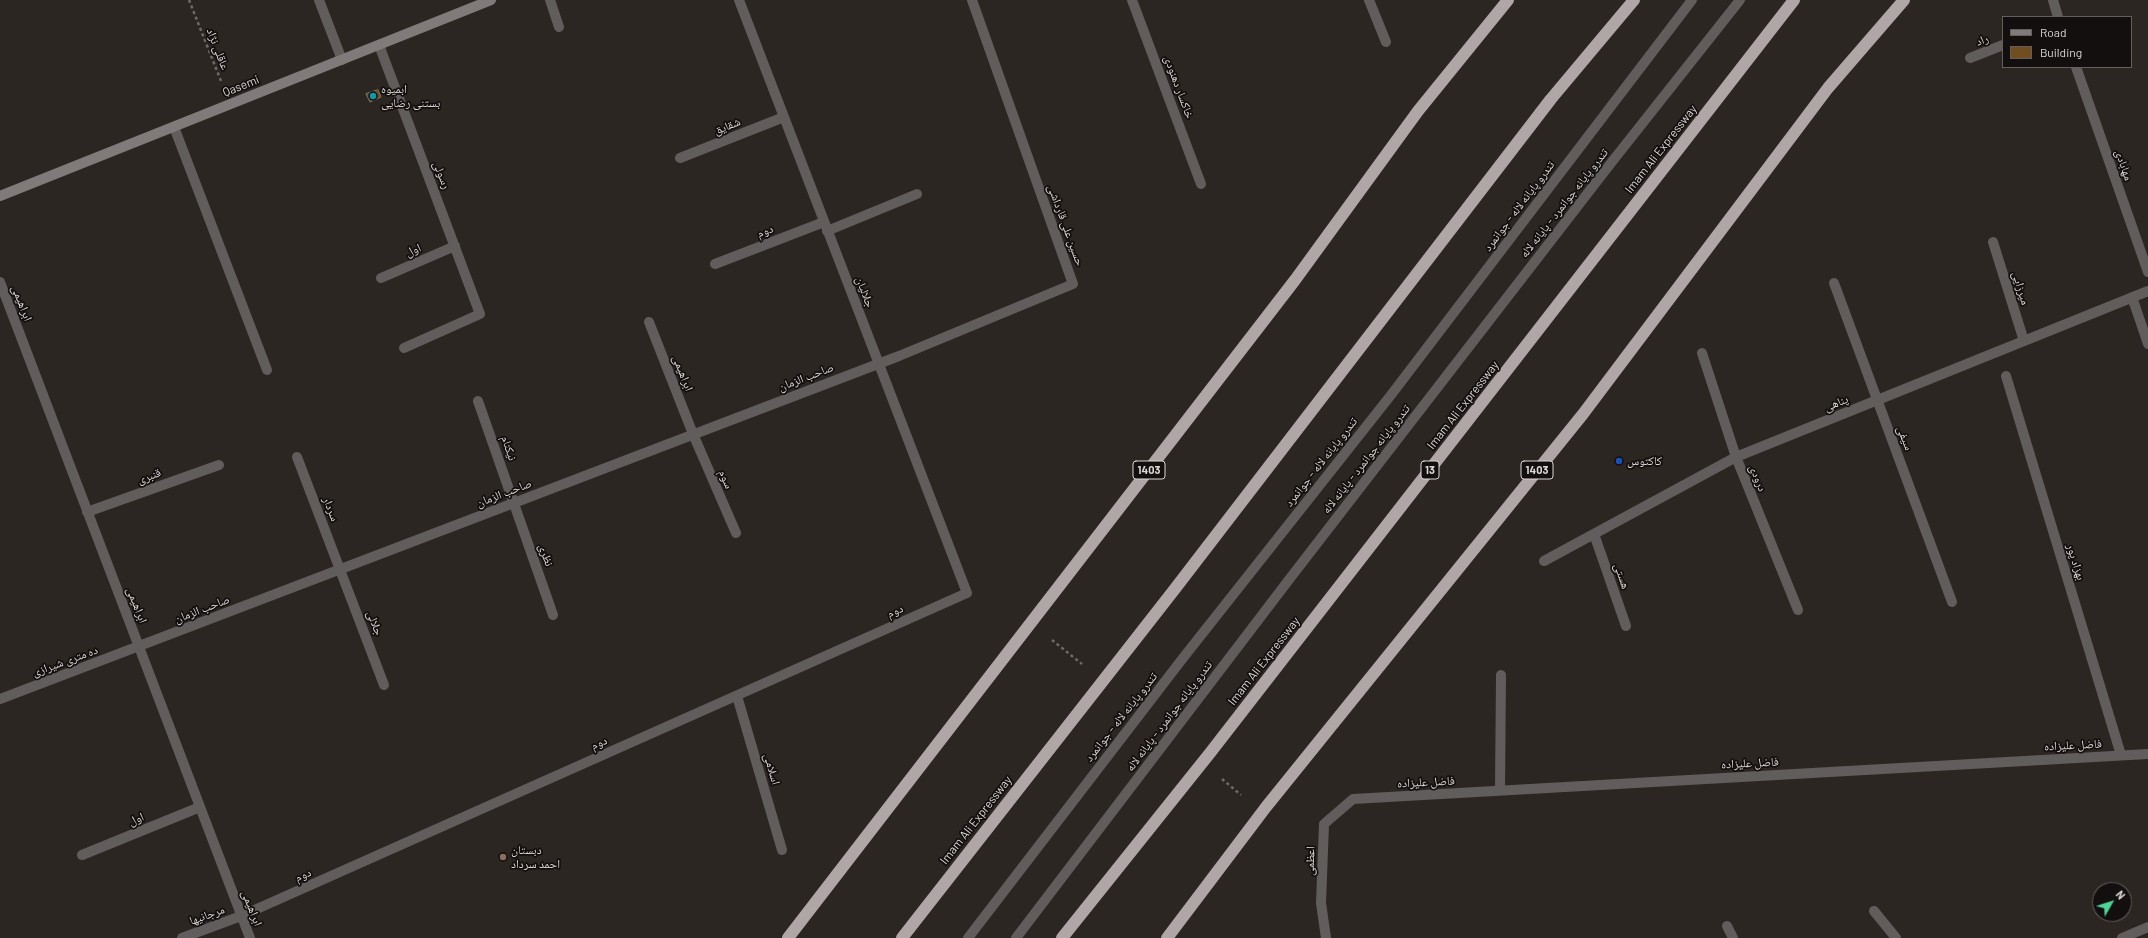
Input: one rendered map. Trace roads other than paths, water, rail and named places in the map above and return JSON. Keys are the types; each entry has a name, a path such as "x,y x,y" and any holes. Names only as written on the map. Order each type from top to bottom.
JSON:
{"highway":[{"name":"1403","path":"788,938 1295,280 1418,112 1508,0"},
{"name":"Imam Ali Expressway","path":"902,938 1178,584 1550,99 1634,0"},
{"name":"Imam Ali Expressway","path":"1062,938 1210,753 1794,0"},
{"name":"1403","path":"1167,938 1266,807 1583,414 1828,88 1904,0"}],"main road":[{"name":"Qasemi","path":"0,196 491,0"}],"street":[{"path":"319,0 342,60"},
{"path":"550,0 559,27"},
{"name":"جلالیان","path":"739,0 967,593"},
{"name":"حسین علی قارداشی","path":"878,363 899,356 1073,284 972,0"},
{"name":"خاکسار دهنودی","path":"1132,0 1201,184"},
{"path":"1369,0 1386,42"},
{"name":"تندرو پایانه لاله - جوانمرد","path":"968,938 1183,658 1391,395 1692,0"},
{"name":"تندرو پایانه جوانمرد - پایانه لاله","path":"1016,938 1300,565 1616,157 1740,0"},
{"path":"2052,0 2058,16"},
{"name":"رسولی","path":"379,45 480,314 404,348"},
{"name":"راد","path":"1970,58 2002,45"},
{"name":"مهابادی","path":"2076,68 2148,272"},
{"name":"شقایق","path":"680,158 784,117"},
{"path":"174,127 267,370"},
{"name":"دوم","path":"715,264 918,194"},
{"name":"میرزایی","path":"1993,242 2024,341"},
{"name":"اول","path":"381,278 455,246"},
{"name":"ابراهیمی","path":"0,282 250,938"},
{"name":"سیفی","path":"1834,283 1952,602"},
{"name":"پناهی","path":"1544,561 1736,457 2148,291"},
{"path":"2132,297 2148,344"},
{"name":"ابراهیمی","path":"649,322 693,434"},
{"name":"درودی","path":"1702,353 1736,457 1798,610"},
{"name":"صاحب الزمان","path":"139,647 878,363"},
{"name":"بهزاد پور","path":"2006,376 2120,755"},
{"name":"نیکنام","path":"478,401 514,503"},
{"name":"سوم","path":"693,434 736,533"},
{"name":"سردار","path":"297,457 340,570"},
{"name":"قنبری","path":"87,512 219,465"},
{"name":"نظری","path":"514,503 553,615"},
{"name":"هستی","path":"1594,534 1626,626"},
{"name":"جلالی","path":"340,570 384,685"},
{"name":"دوم","path":"241,916 967,593"},
{"name":"ده متری شیرازی","path":"0,699 139,647"},
{"path":"1500,790 1501,675"},
{"name":"اسلامی","path":"737,696 782,850"},
{"name":"فاضل علیزاده","path":"1353,799 2148,754"},
{"name":"اعظمی","path":"1326,938 1321,903 1324,824 1353,799"},
{"name":"اول","path":"82,856 200,807"},
{"path":"1874,911 1896,938"},
{"name":"مرجانیها","path":"182,938 241,916"},
{"path":"1727,926 1732,938"},
{"path":"2122,938 2148,927"}],"place":[{"name":"ابمیوه بستنی رضایی","path":"373,96"},
{"name":"کاکتوس","path":"1619,461"},
{"name":"دبستان احمد سرداد","path":"503,857"}]}
